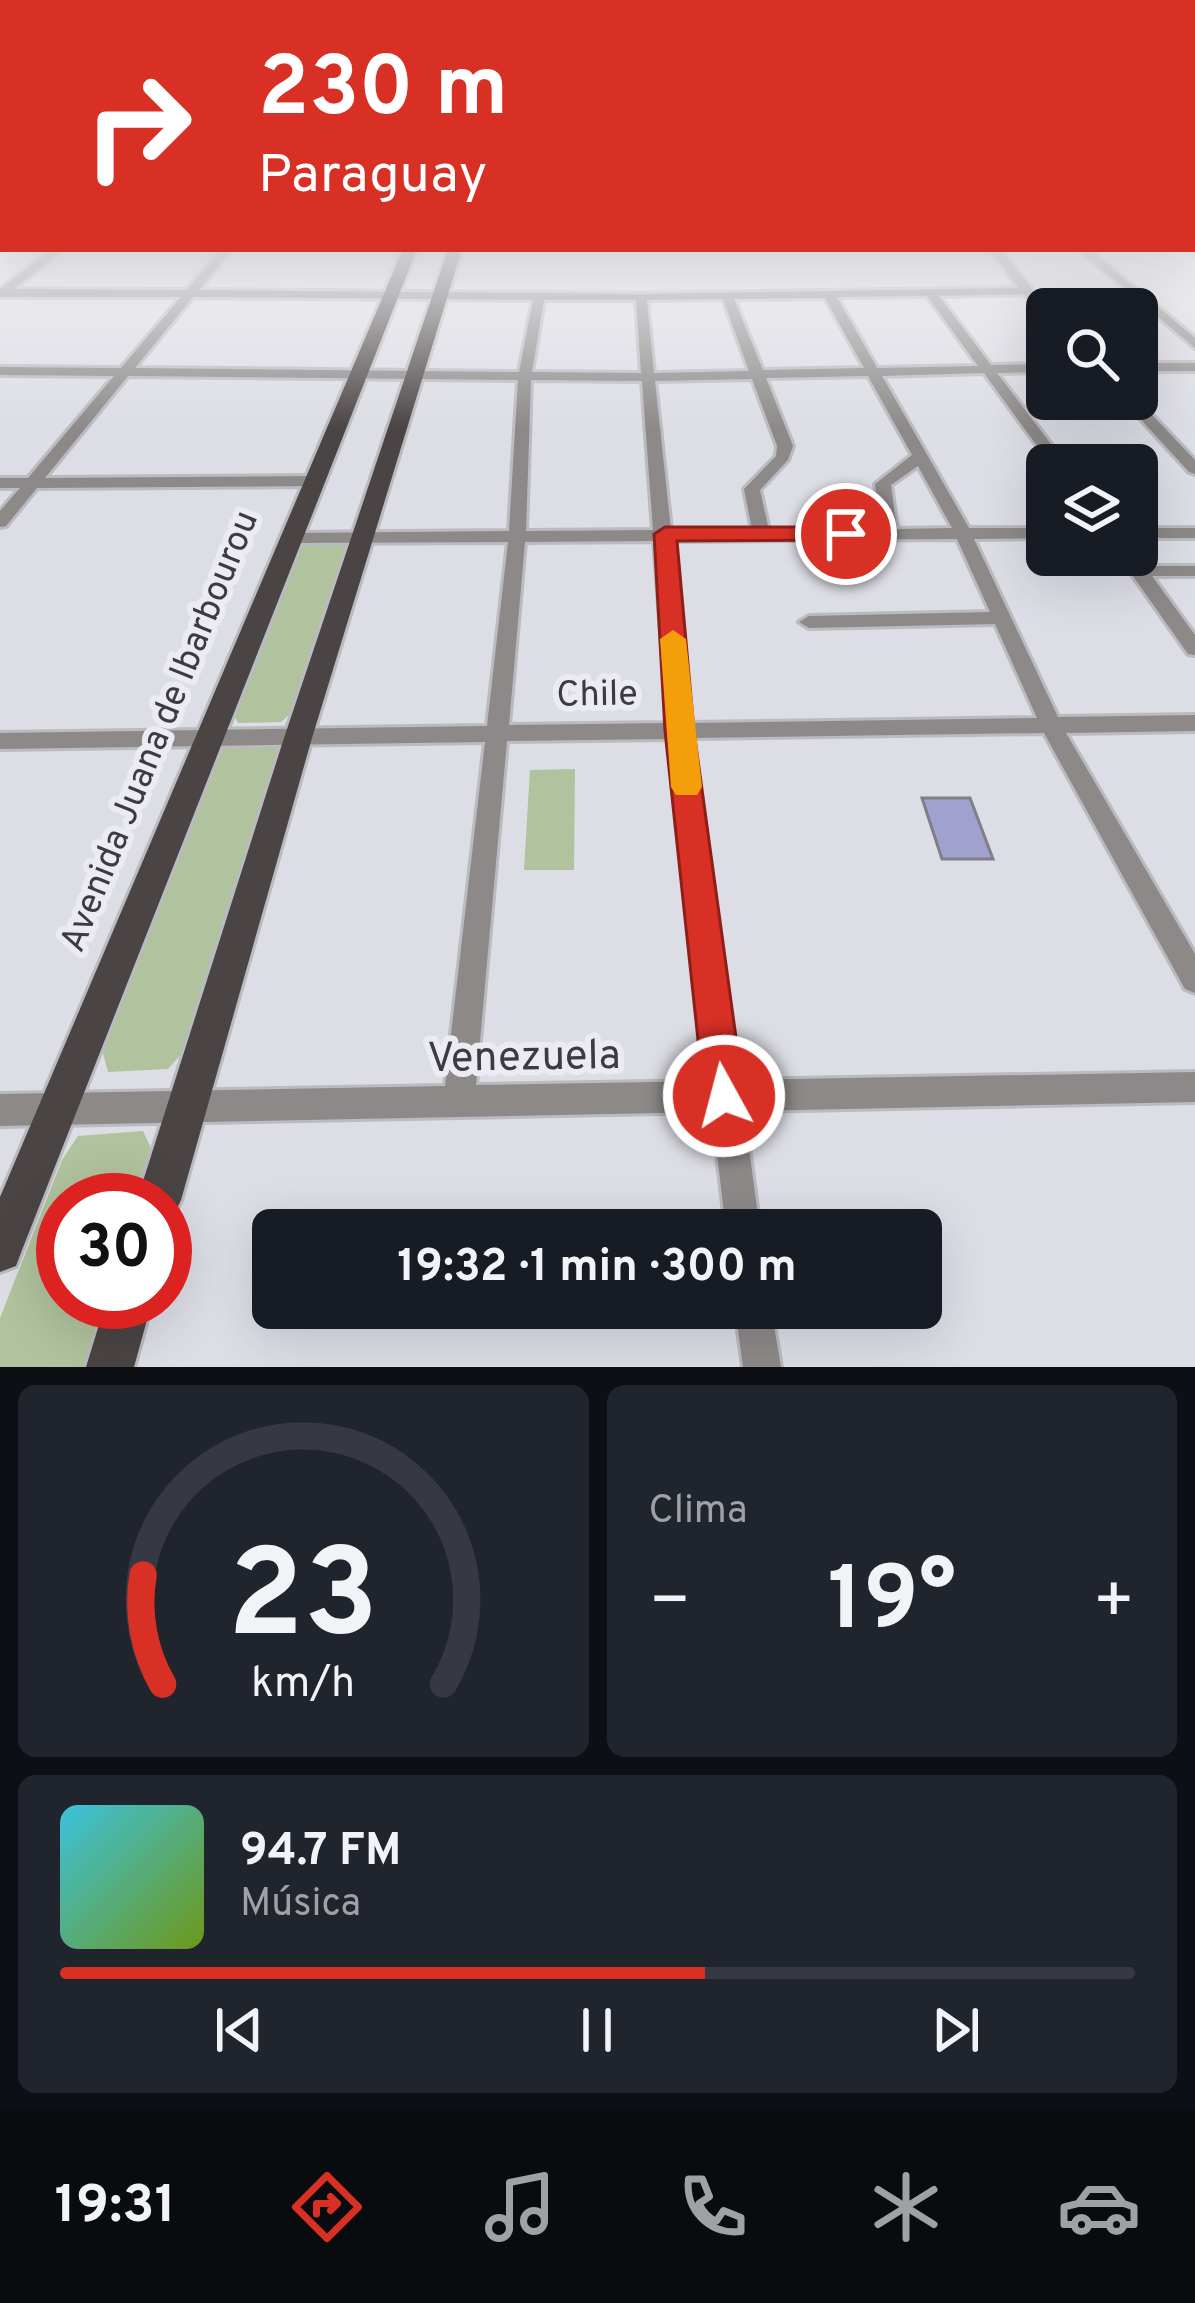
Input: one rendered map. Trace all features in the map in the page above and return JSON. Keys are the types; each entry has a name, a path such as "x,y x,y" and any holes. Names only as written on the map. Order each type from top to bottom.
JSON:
{"main road":[{"name":"Avenida Juana de Ibarbourou","path":"0,1250 389,302"},
{"path":"167,1173 298,738 438,302"},
{"path":"110,1367 121,1329"}],"street":[{"path":"0,523 184,302"},
{"path":"459,1102 518,536 526,374 538,302"},
{"path":"641,302 680,731 739,1209"},
{"path":"729,302 785,446 783,457 752,489 761,534"},
{"path":"834,302 963,533 1051,724 1195,980"},
{"path":"937,302 1043,444"},
{"path":"1145,302 1195,344"},
{"path":"1158,367 1195,367"},
{"path":"0,371 649,376 1026,369"},
{"path":"1149,420 1195,469"},
{"path":"889,533 883,484 922,455"},
{"path":"0,483 316,481"},
{"path":"1158,533 1195,532"},
{"path":"291,538 1026,533"},
{"path":"1158,566 1195,571"},
{"path":"1142,576 1195,649"},
{"path":"809,622 1002,618"},
{"name":"Chile","path":"0,741 1195,723"},
{"name":"Venezuela","path":"0,1110 1195,1087"},
{"path":"757,1329 762,1367"}],"green space":[{"path":"338,537 346,544 292,712 281,722 238,723 231,710 298,546 304,539"},
{"path":"272,740 280,750 185,1050 168,1069 108,1072 101,1046 218,753 227,742"},
{"path":"575,769 574,870 524,870 530,770"},
{"path":"143,1131 153,1152 146,1173 57,1173 78,1136"},
{"path":"36,1226 36,1329 97,1329 85,1367 0,1367 0,1318"}],"building":[{"path":"922,798 970,798 993,859 942,859"}],"slow traffic":[{"path":"673,639 686,787"}],"route":[{"path":"724,1096 680,731 665,534 846,534"}]}
